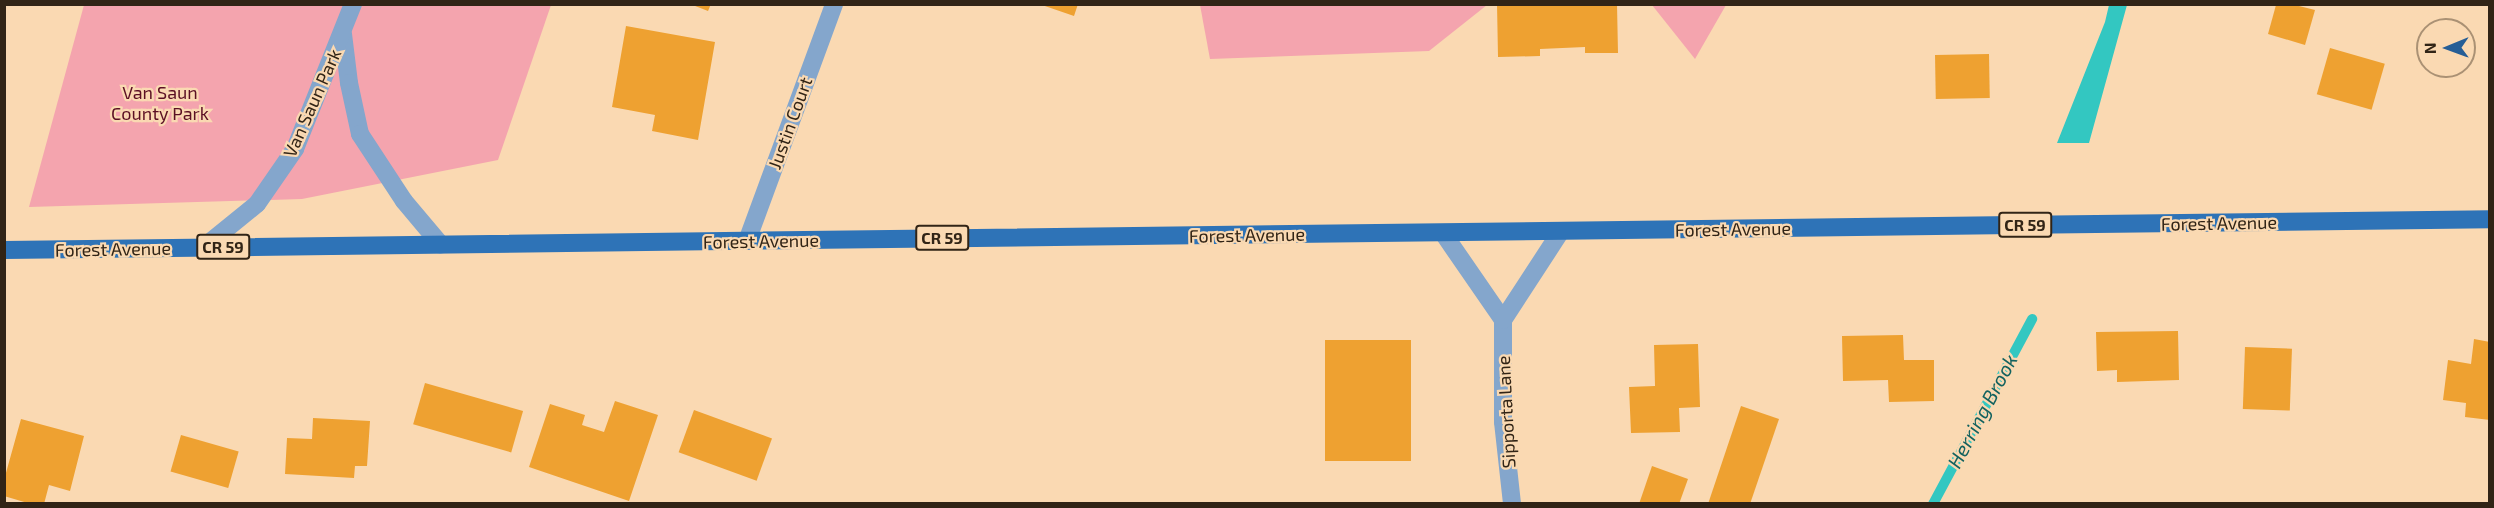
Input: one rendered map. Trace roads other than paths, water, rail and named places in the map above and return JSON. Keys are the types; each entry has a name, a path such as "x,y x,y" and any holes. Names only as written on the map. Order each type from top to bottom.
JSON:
{"main road":[{"name":"Forest Avenue","path":"4,250 2490,219"}],"street":[{"name":"Van Saun Park","path":"204,247 257,204 295,149 352,4"},
{"name":"Justin Court","path":"747,241 834,4"},
{"name":"Van Saun Park","path":"342,34 360,134 404,201 441,244"},
{"path":"1443,233 1503,320 1561,231"},
{"name":"Sipporta Lane","path":"1503,320 1503,422 1512,504"}],"water":[{"path":"2109,5 2127,5 2089,143 2057,143 2105,22"}],"waterway":[{"name":"Herring Brook","path":"1933,504 2032,319"}],"park label":[{"name":"Van Saun County Park","path":"160,103"}]}
